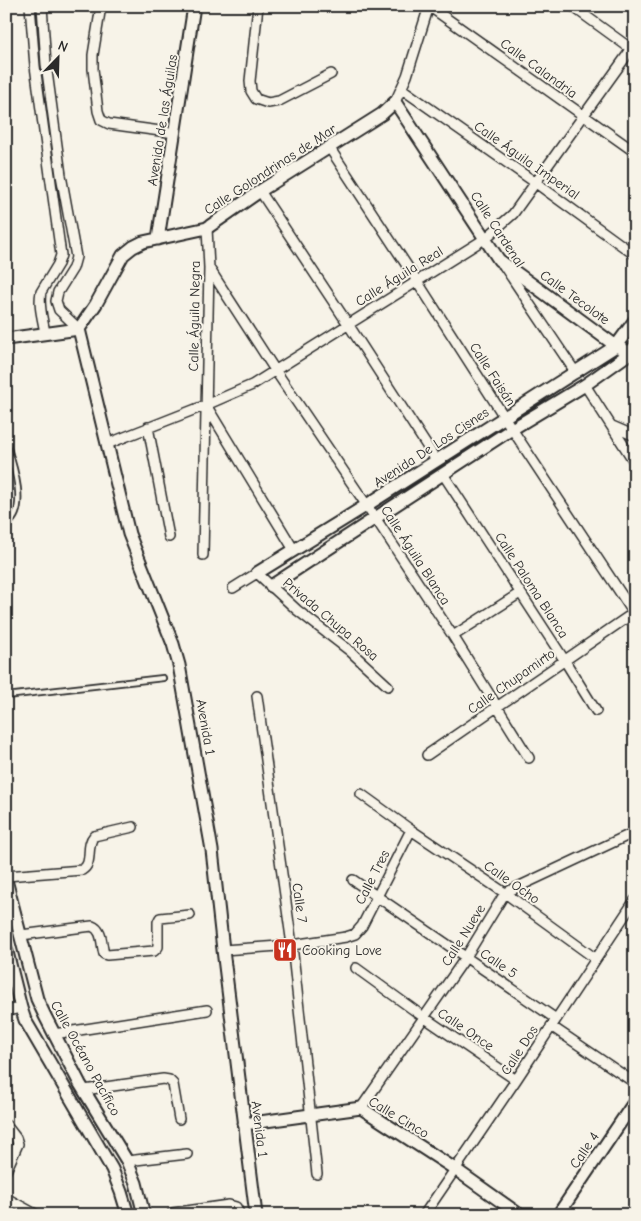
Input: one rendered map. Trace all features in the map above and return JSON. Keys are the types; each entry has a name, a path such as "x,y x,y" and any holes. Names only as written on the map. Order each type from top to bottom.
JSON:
{"street":[{"path":"30,6 35,66 61,255 58,264 41,292 40,303 45,333"},
{"path":"42,6 46,64 61,175 76,257 73,268 56,297 56,301 59,310 79,329"},
{"path":"101,6 93,55 98,111 101,120 109,124 175,134"},
{"name":"Avenida de las Águilas","path":"158,239 194,6"},
{"path":"258,6 250,81 251,91 256,98 268,103 279,101 331,74"},
{"path":"395,102 407,76 429,6"},
{"name":"Calle Calandria","path":"429,6 635,152"},
{"path":"572,6 634,48"},
{"name":"Calle Águila Real","path":"107,444 252,385 486,238 513,214 634,48"},
{"path":"35,66 46,64"},
{"name":"Calle Águila Imperial","path":"402,89 635,255"},
{"name":"Calle Golondrinas de Mar","path":"79,329 96,304 123,255 132,247 143,242 207,228 260,191 382,114 395,102"},
{"name":"Calle Cardenal","path":"395,102 499,260 576,372"},
{"name":"Calle Faisán","path":"329,147 512,430 634,613"},
{"path":"50,177 61,175"},
{"path":"260,191 436,460"},
{"name":"Calle Águila Negra","path":"203,555 209,268 207,228"},
{"path":"61,255 76,257"},
{"name":"Calle Tecolote","path":"499,260 616,346 633,352"},
{"name":"Calle Águila Blanca","path":"209,268 453,636 529,758"},
{"path":"41,312 59,310"},
{"name":"Avenida De Los Cisnes","path":"233,588 616,346 635,320"},
{"path":"6,339 79,329"},
{"name":"Avenida 1","path":"79,329 128,534 173,644 179,665 212,850 256,1215"},
{"path":"271,586 443,474 585,385 633,352"},
{"path":"585,385 635,463"},
{"path":"206,405 294,550"},
{"path":"612,426 635,436"},
{"path":"148,427 169,537"},
{"name":"Calle Paloma Blanca","path":"443,474 565,660 596,711"},
{"name":"Privada Chupa Rosa","path":"257,573 297,610 350,651 388,686"},
{"path":"453,636 520,593"},
{"name":"Calle Chupamirto","path":"427,755 634,613"},
{"name":"Calle 7","path":"257,696 292,945 317,1174"},
{"name":"Calle Ocho","path":"361,794 505,893 596,959"},
{"path":"6,876 82,870 87,867 89,862 89,844 94,836 133,827"},
{"name":"Calle Tres","path":"292,945 355,934 362,926 411,830"},
{"path":"505,893 635,832"},
{"name":"Calle Océano Pacífico","path":"6,880 37,999 84,1090 127,1162 136,1182 144,1215"},
{"name":"Calle 5","path":"353,880 466,957 554,1022"},
{"name":"Calle Nueve","path":"361,1108 466,957 505,893"},
{"name":"Calle Dos","path":"424,1215 635,900"},
{"path":"20,935 92,926 99,932 104,954 154,951 158,947 158,922 160,918 190,915"},
{"path":"223,950 292,945"},
{"path":"6,948 25,1020 112,1170 122,1192 127,1210 141,1200"},
{"name":"Calle Once","path":"356,968 516,1080"},
{"path":"6,1011 21,1008"},
{"path":"54,1034 207,1010"},
{"path":"554,1022 635,1083"},
{"path":"84,1090 163,1079 169,1080 172,1084 179,1119"},
{"name":"Calle 4","path":"558,1215 635,1101"},
{"name":"Calle Cinco","path":"244,1124 361,1108 455,1169 520,1215"},
{"path":"6,1125 18,1141 18,1144 6,1171"},
{"path":"127,1162 187,1154"},
{"path":"6,1198 23,1212 37,1215"},
{"path":"172,1213 229,1205 236,1207 240,1215"}],"lane":[{"path":"6,442 19,495 18,511 12,522 6,525"},
{"path":"6,696 163,678"}],"place":[{"name":"Cooking Love","path":"285,950"}]}
